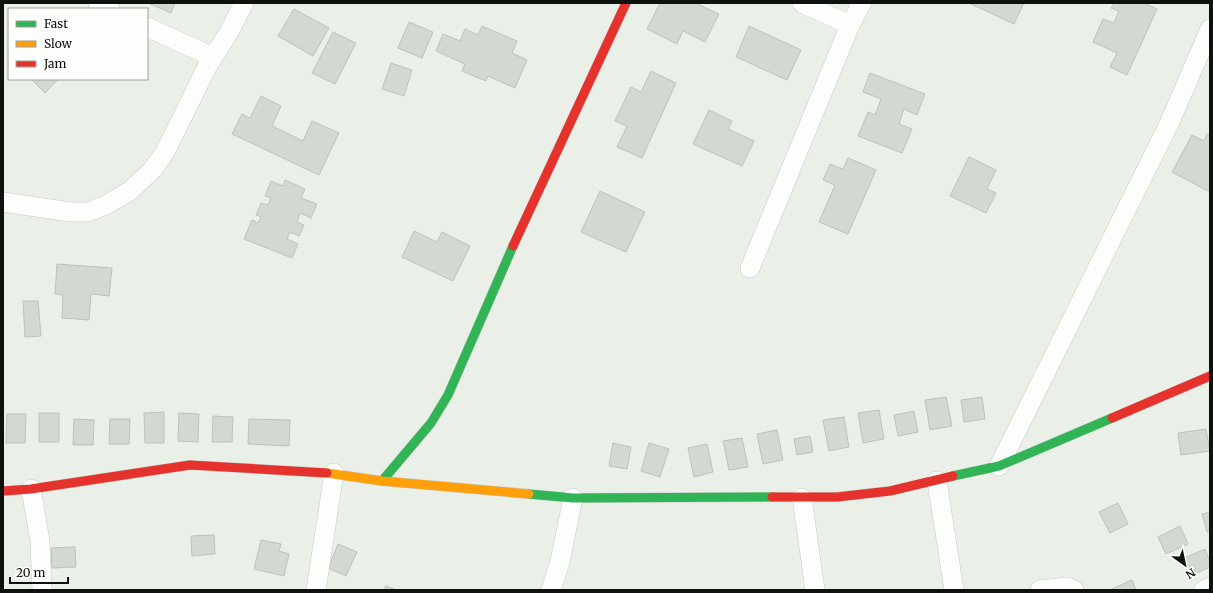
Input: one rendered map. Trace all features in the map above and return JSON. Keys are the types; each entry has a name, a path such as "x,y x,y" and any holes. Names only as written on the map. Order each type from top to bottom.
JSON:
{"street":[{"path":"98,3 108,8"},
{"path":"3,202 70,212 88,212 106,205 130,191 153,170 165,152 213,56 244,3"},
{"path":"382,481 431,423 448,395 492,292 626,3"},
{"path":"802,3 850,25"},
{"path":"750,268 850,25 862,3"},
{"path":"148,27 213,56"},
{"path":"999,466 1169,124 1210,29"},
{"path":"3,491 31,489 190,465 334,473 382,481 574,498 836,497 890,491 999,466 1210,376"},
{"path":"316,590 334,473"},
{"path":"937,481 954,590"},
{"path":"31,489 40,541 42,590"},
{"path":"551,590 560,562 574,498"},
{"path":"802,498 815,590"},
{"path":"1040,590 1066,587 1074,590"},
{"path":"1204,590 1210,587"}],"building":[{"path":"148,3 175,3 171,13"},
{"path":"660,3 695,3 719,14 705,42 683,31 677,44 647,29"},
{"path":"969,3 1024,3 1014,24"},
{"path":"1114,3 1144,3 1157,9 1127,75 1110,67 1117,53 1093,42 1103,19 1114,23 1119,11 1111,8"},
{"path":"294,9 329,28 313,56 278,36"},
{"path":"409,22 433,32 422,58 398,48"},
{"path":"482,26 517,41 512,53 527,60 515,88 488,76 486,81 462,71 465,64 436,51 443,34 460,41 465,29 478,35"},
{"path":"749,26 801,50 787,80 736,57"},
{"path":"333,32 356,43 335,84 312,73"},
{"path":"391,63 412,70 404,96 382,89"},
{"path":"651,71 676,83 642,158 617,147 627,126 615,121 631,87 641,92"},
{"path":"870,73 925,94 917,115 904,109 899,124 912,129 902,153 858,136 868,112 875,115 881,99 863,92"},
{"path":"32,80 57,80 45,93"},
{"path":"261,96 281,106 272,126 303,141 312,121 339,133 319,175 232,134 242,114 250,118"},
{"path":"709,110 732,121 728,129 754,141 742,166 693,144"},
{"path":"1207,134 1210,136 1210,192 1172,172 1192,135 1204,141"},
{"path":"969,157 996,170 987,189 996,193 986,213 950,196"},
{"path":"848,158 876,170 848,234 819,222 835,185 823,180 830,164 843,169"},
{"path":"285,180 305,189 301,198 317,204 311,218 300,213 297,222 304,225 299,236 290,232 287,239 298,244 292,258 244,239 252,220 258,223 261,217 256,215 261,203 268,205 271,198 265,196 271,181 283,186"},
{"path":"600,191 645,212 626,252 581,232"},
{"path":"414,231 437,242 442,232 470,246 453,281 402,257"},
{"path":"57,264 112,268 109,296 91,294 89,320 62,318 63,295 55,294"},
{"path":"23,301 38,301 41,336 25,337"},
{"path":"946,397 952,426 930,430 925,400"},
{"path":"982,397 985,419 964,422 961,400"},
{"path":"879,410 884,439 863,443 858,413"},
{"path":"914,411 918,432 898,436 894,415"},
{"path":"164,412 164,443 145,443 144,413"},
{"path":"39,413 59,413 59,442 39,442"},
{"path":"179,413 199,414 198,442 178,441"},
{"path":"7,414 26,414 25,443 6,443"},
{"path":"213,416 233,417 232,442 212,442"},
{"path":"844,417 849,447 829,451 823,420"},
{"path":"74,419 94,420 93,445 73,445"},
{"path":"110,419 130,419 129,444 109,444"},
{"path":"249,419 290,420 289,446 248,444"},
{"path":"1206,429 1210,451 1181,455 1178,433"},
{"path":"777,430 783,460 763,464 757,434"},
{"path":"810,436 813,452 797,455 794,439"},
{"path":"742,438 748,467 729,470 723,441"},
{"path":"613,443 631,447 627,469 609,466"},
{"path":"649,443 669,449 660,477 641,471"},
{"path":"707,444 713,472 694,477 688,448"},
{"path":"1118,503 1128,524 1110,533 1099,512"},
{"path":"1210,512 1210,532 1207,532 1202,514"},
{"path":"1180,526 1188,544 1166,554 1158,537"},
{"path":"214,535 215,554 192,556 191,536"},
{"path":"261,540 281,544 279,551 289,554 284,576 254,569"},
{"path":"338,544 357,552 346,576 328,568"},
{"path":"75,547 76,567 52,568 51,548"},
{"path":"1205,549 1210,561 1210,567 1190,576 1182,559"},
{"path":"1132,580 1136,590 1112,589"},
{"path":"386,586 397,590 384,590"}],"traffic: fast":[{"path":"382,481 431,423 448,395 513,246"},
{"path":"953,476 999,466 1112,418"},
{"path":"529,494 573,498 772,497"}],"traffic: slow":[{"path":"327,473 382,481 529,494"}],"traffic: jam":[{"path":"513,246 626,3"},
{"path":"1112,418 1210,376"},
{"path":"3,491 31,489 190,465 327,473"},
{"path":"772,497 837,497 890,491 953,476"}]}
